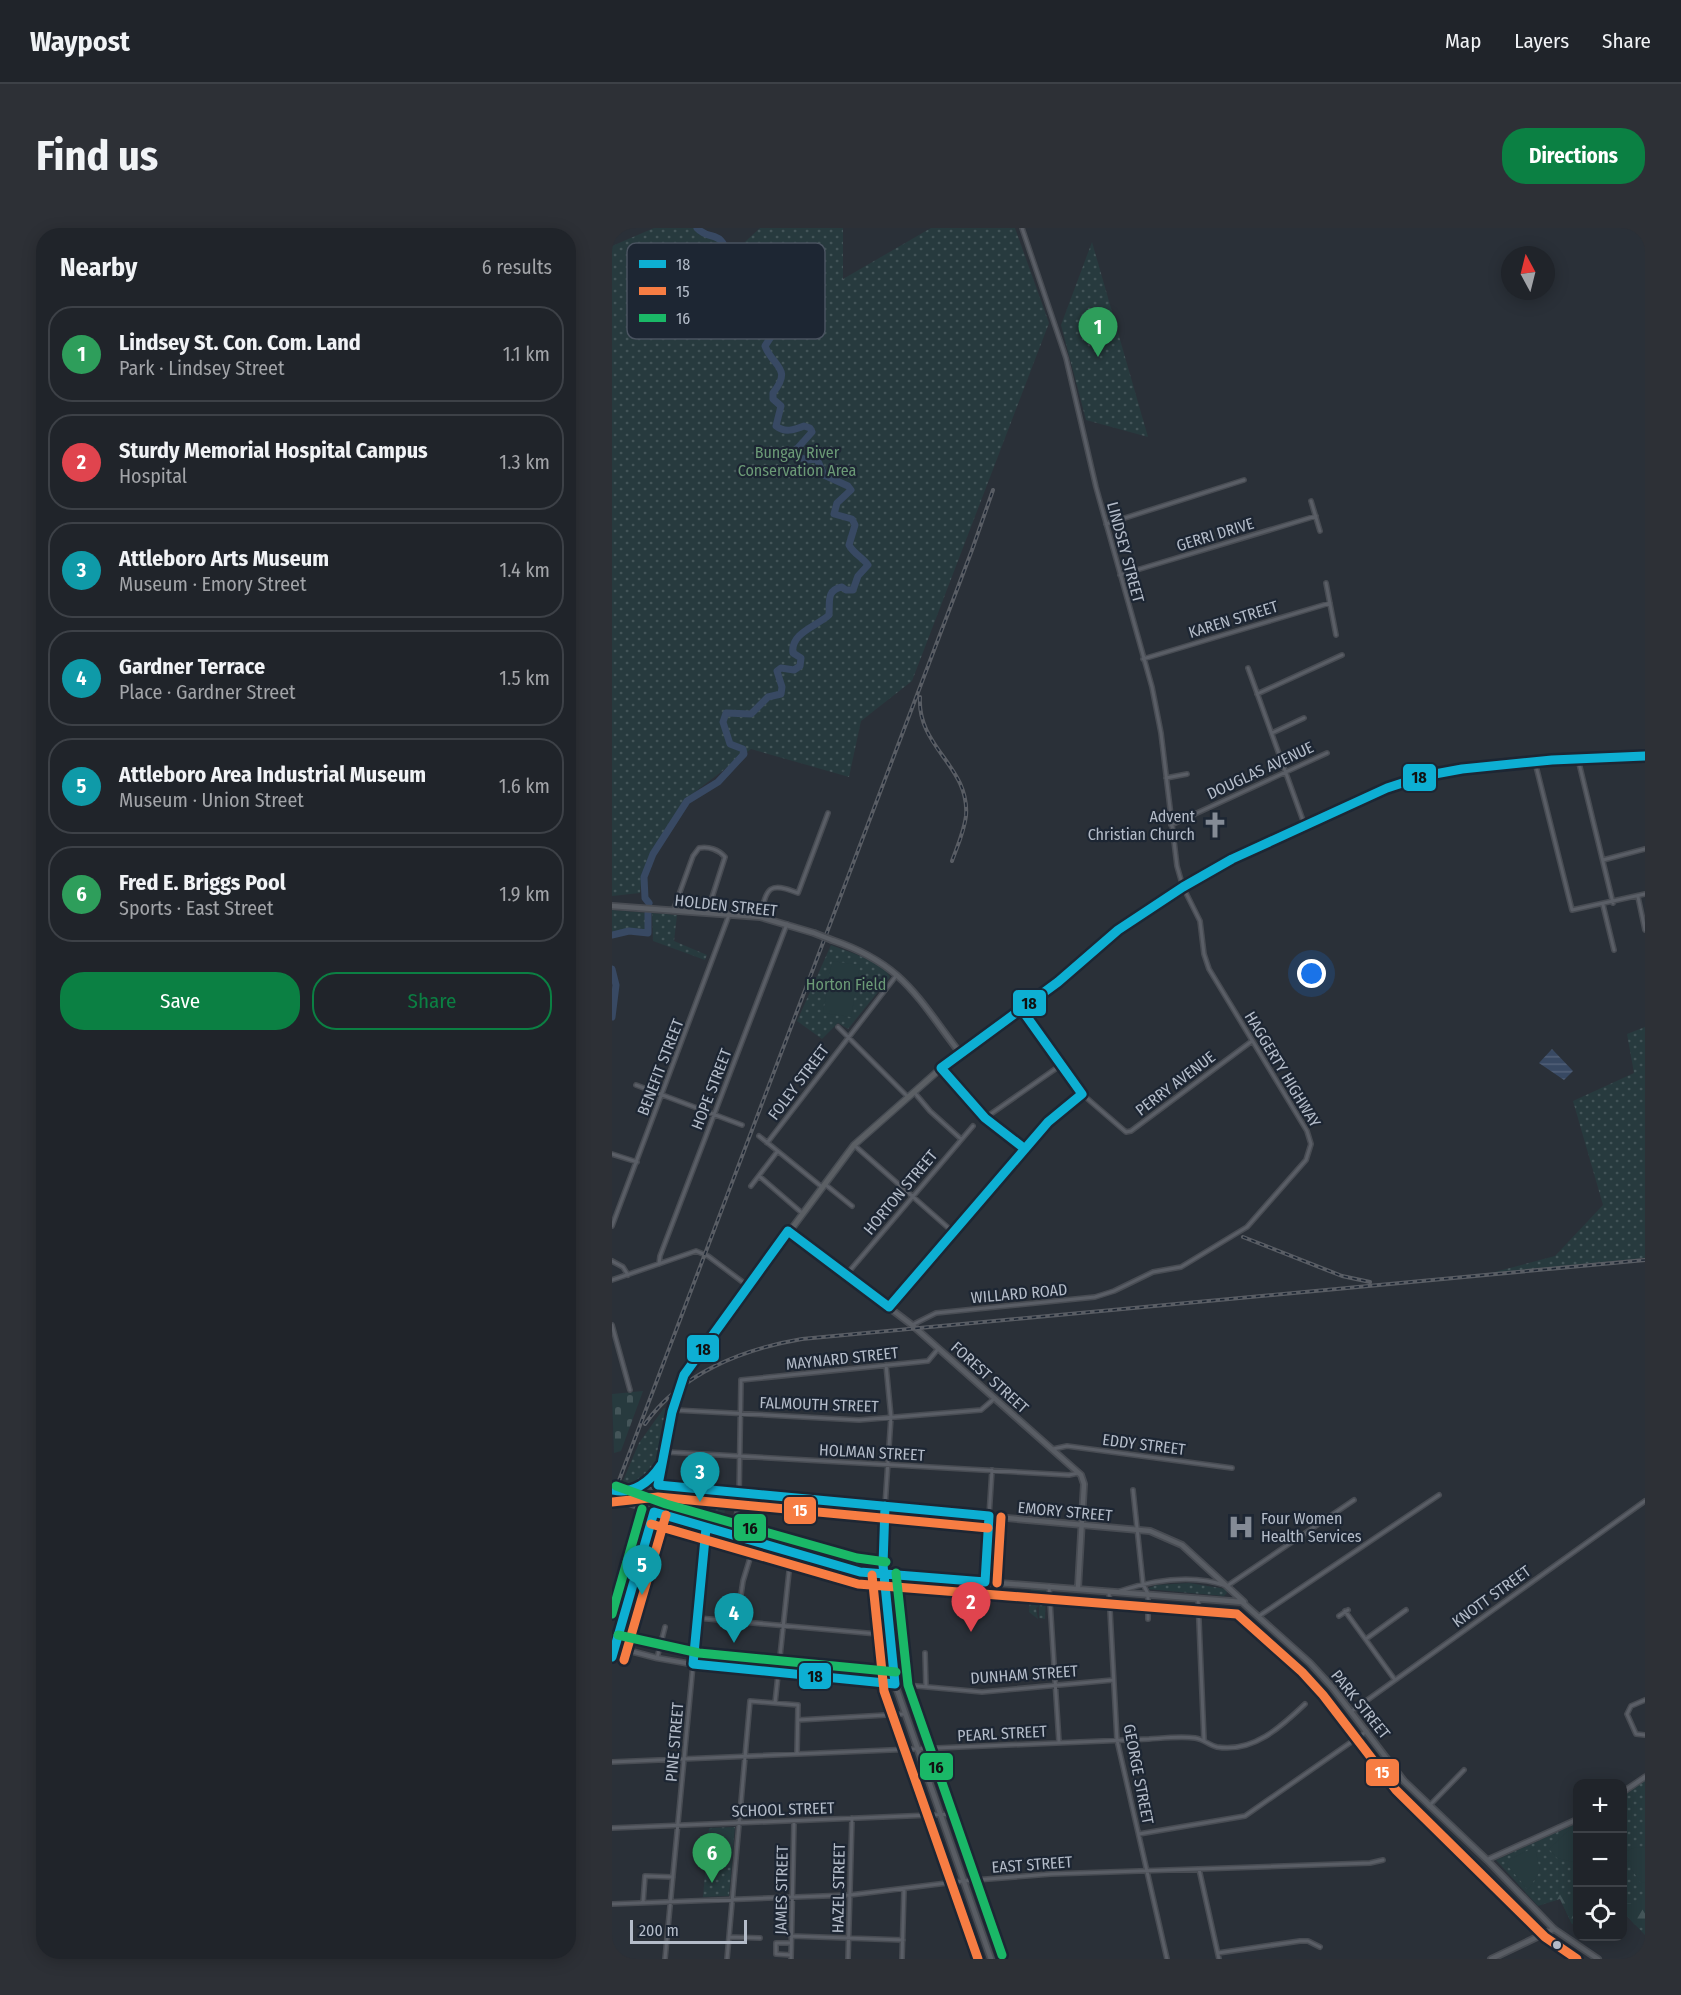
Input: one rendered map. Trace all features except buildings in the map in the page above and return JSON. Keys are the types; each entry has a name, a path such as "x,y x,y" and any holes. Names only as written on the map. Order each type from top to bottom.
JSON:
{"highway":[{"path":"654,1512 672,1410 689,1366 854,1145 941,1068 1022,1010 1118,930 1183,887 1232,860 1387,788 1424,776 1535,762 1645,756"},
{"path":"612,1490 619,1492 638,1486 653,1478 662,1464"},
{"path":"630,1488 628,1495 633,1504"},
{"name":"PARK STREET","path":"612,1497 654,1512"}],"main road":[{"name":"HOLDEN STREET","path":"612,906 760,917 814,933 863,952 897,974 960,1053"},
{"name":"FOREST STREET","path":"788,1232 940,1348 1079,1473"},
{"path":"1078,1588 1084,1482 1079,1473"},
{"name":"EMORY STREET","path":"638,1486 658,1485 1137,1529 1160,1534 1179,1543 1248,1606"},
{"path":"885,1506 882,1547 895,1684 991,1959"},
{"name":"PARK STREET","path":"654,1512 858,1571 1237,1600 1248,1606 1310,1663 1352,1711 1404,1781 1429,1806 1488,1860 1554,1929 1598,1959"},
{"path":"985,1582 989,1516"},
{"path":"1226,1599 1230,1595 1228,1587"},
{"path":"1491,1959 1554,1929"}],"street":[{"name":"LINDSEY STREET","path":"1022,228 1057,330 1106,524 1156,707 1171,825 1183,887"},
{"path":"1106,524 1244,480"},
{"path":"1311,501 1320,531"},
{"name":"GERRI DRIVE","path":"1120,575 1316,516"},
{"path":"1326,584 1336,635"},
{"name":"KAREN STREET","path":"1143,659 1330,603"},
{"path":"1257,694 1342,655"},
{"path":"1248,668 1305,826"},
{"path":"1272,733 1304,718"},
{"name":"DOUGLAS AVENUE","path":"1171,825 1327,753"},
{"path":"1578,759 1613,903"},
{"path":"1535,762 1573,910 1613,903 1645,894"},
{"path":"1166,778 1187,774"},
{"path":"760,917 766,893 771,888 783,887 798,893 828,813"},
{"path":"673,911 693,856 699,848 704,847 717,850 725,857 707,914"},
{"path":"1603,860 1645,849"},
{"name":"HAGGERTY HIGHWAY","path":"1127,1284 1154,1272 1181,1267 1245,1228 1308,1158 1311,1144 1308,1133 1209,969 1204,954 1200,921 1183,887"},
{"path":"1638,897 1645,930"},
{"path":"1603,905 1614,950"},
{"name":"BENEFIT STREET","path":"612,1226 729,915"},
{"name":"HOPE STREET","path":"659,1264 660,1256 787,924"},
{"name":"FOLEY STREET","path":"767,1143 897,974"},
{"name":"PERRY AVENUE","path":"1022,1010 1082,1094 1122,1130 1128,1132 1252,1041"},
{"path":"838,1027 907,1096"},
{"path":"985,1118 1061,1065"},
{"path":"941,1068 985,1118 1025,1149"},
{"path":"636,1085 742,1125"},
{"path":"913,1091 930,1111 962,1139"},
{"path":"889,1307 1053,1117 1082,1094"},
{"name":"HORTON STREET","path":"846,1275 973,1126"},
{"path":"759,1136 777,1152 852,1206"},
{"path":"854,1145 953,1232"},
{"path":"751,1186 777,1152"},
{"path":"612,1154 637,1162"},
{"path":"759,1176 802,1213"},
{"path":"612,1280 698,1251 748,1286"},
{"path":"612,1261 623,1267 629,1275"},
{"name":"WILLARD ROAD","path":"912,1325 936,1313 995,1305 1083,1300 1114,1292 1127,1284"},
{"path":"612,1325 614,1342 630,1390"},
{"name":"MAYNARD STREET","path":"741,1413 741,1380 929,1360 940,1348"},
{"path":"885,1506 891,1417 886,1365"},
{"name":"FALMOUTH STREET","path":"672,1410 859,1420 981,1410 995,1397"},
{"path":"734,1535 739,1493 741,1413"},
{"name":"EDDY STREET","path":"1053,1449 1066,1446 1232,1468"},
{"name":"HOLMAN STREET","path":"664,1452 1069,1475 1079,1473"},
{"path":"989,1516 992,1470"},
{"path":"1133,1490 1143,1584 1148,1594 1148,1619"},
{"path":"1259,1617 1439,1495"},
{"path":"1228,1587 1354,1500"},
{"name":"KNOTT STREET","path":"1352,1711 1645,1501"},
{"path":"612,1657 654,1512"},
{"name":"PINE STREET","path":"665,1959 706,1528"},
{"path":"736,1621 755,1542"},
{"path":"775,1703 791,1552"},
{"name":"PARK STREET","path":"1120,1592 1143,1584 1187,1580 1228,1587"},
{"path":"1049,1586 1059,1742"},
{"name":"GEORGE STREET","path":"1109,1591 1117,1740 1167,1959"},
{"path":"1198,1598 1204,1740"},
{"path":"1339,1616 1346,1610 1395,1680"},
{"path":"1366,1639 1406,1610"},
{"path":"698,1618 889,1635"},
{"path":"657,1658 665,1628"},
{"name":"DUNHAM STREET","path":"615,1647 657,1658 693,1664 984,1692 1113,1680"},
{"path":"925,1653 926,1687"},
{"path":"1645,1700 1631,1706 1627,1714 1636,1734 1645,1735"},
{"path":"727,1959 750,1701 798,1705 797,1754"},
{"name":"PEARL STREET","path":"612,1762 1196,1738 1215,1746 1227,1747 1259,1740 1277,1730 1305,1704"},
{"path":"798,1720 904,1714"},
{"path":"1139,1834 1245,1816 1367,1730"},
{"path":"1429,1806 1464,1770"},
{"path":"1627,1789 1645,1777"},
{"name":"SCHOOL STREET","path":"612,1828 955,1814"},
{"name":"HAZEL STREET","path":"849,1959 852,1818"},
{"name":"JAMES STREET","path":"791,1957 794,1821"},
{"path":"1488,1860 1573,1821"},
{"name":"EAST STREET","path":"612,1904 850,1895 963,1881 1146,1870 1370,1863 1383,1860"},
{"path":"1199,1869 1219,1959"},
{"path":"643,1903 645,1876 673,1877"},
{"path":"902,1959 904,1888"},
{"path":"792,1936 903,1940"},
{"path":"729,1937 760,1938"},
{"path":"1218,1953 1300,1941 1308,1941 1320,1947"},
{"path":"791,1943 776,1943 776,1954 791,1957"}],"green space":[{"name":"Bungay River Conservation Area","path":"654,228 697,228 701,232 718,236 721,243 627,243 627,339 825,339 825,243 744,243 760,228 843,228 843,279 931,228 1015,228 1049,323 912,681 861,721 849,777 751,749 691,795 642,873 640,893 612,896 612,246"},
{"path":"1092,242 1148,437 1086,420 1061,325"},
{"path":"612,910 648,913 648,933 629,931 612,935"},
{"path":"652,913 677,915 674,941 707,955 705,960 653,941"},
{"name":"Horton Field","path":"831,945 873,962 890,977 848,1029 838,1023 822,1039 797,1021"},
{"path":"832,961 860,965 851,1017 823,1013"},
{"path":"1645,1027 1645,1258 1491,1273 1555,1256 1603,1205 1573,1101 1634,1073 1627,1034"},
{"path":"643,1391 621,1451 614,1453 612,1394"},
{"path":"664,1408 667,1409 653,1473 648,1478 620,1488 639,1443"},
{"path":"708,1507 725,1509 723,1525 732,1526 731,1531 725,1530 726,1527 724,1529 707,1524 705,1518"},
{"path":"1189,1583 1226,1589 1227,1593 1224,1596 1147,1589 1156,1585"},
{"path":"1031,1589 1046,1590 1045,1619 1039,1618 1039,1606 1036,1608 1038,1619 1029,1612"},
{"path":"1645,1780 1645,1935 1627,1916 1627,1793"},
{"path":"1573,1825 1573,1923 1560,1899 1538,1906 1496,1860"},
{"path":"735,1827 729,1896 703,1897 709,1828"},
{"path":"725,1828 732,1828 730,1846 710,1844 711,1829 725,1830"},
{"path":"1573,1828 1573,1862 1557,1858 1549,1849"},
{"path":"1535,1847 1540,1871 1528,1890 1507,1865 1510,1859"},
{"path":"1636,1847 1645,1848 1645,1882 1641,1883 1632,1870 1630,1860 1627,1862 1627,1851"},
{"path":"1559,1893 1566,1894 1569,1899 1573,1898 1573,1923 1560,1899 1552,1901"},
{"path":"1642,1902 1645,1905 1645,1919 1635,1925 1627,1916 1627,1904"}],"water":[{"path":"1552,1049 1573,1071 1564,1080 1539,1063"}],"waterway":[{"path":"697,228 722,243"},
{"path":"649,903 645,898 644,877 653,854 687,801 718,782 744,754 743,749 730,744 723,722 726,713 751,714 768,697 781,694 782,687 777,671 781,668 794,670 800,666 801,658 793,653 796,640 829,615 830,597 833,591 842,587 846,590 853,590 858,576 868,565 849,545 855,525 852,519 834,514 837,503 851,490 848,486 824,475 817,459 807,460 796,456 795,451 812,432 810,428 804,426 786,430 776,426 781,406 773,399 773,393 779,385 781,373 765,346 770,339"},
{"path":"612,935 629,931 648,933 648,913"},
{"path":"612,969 616,985 612,1017"}],"railway":[{"path":"612,1499 993,490"},
{"path":"920,697 921,715 926,730 960,783 965,799 965,822 952,861"},
{"path":"1243,1237 1342,1276 1370,1282"},
{"path":"645,1424 676,1391 715,1366 758,1349 802,1339 1645,1260"}],"transit line":[{"name":"18","path":"1025,1149 985,1118 941,1068 1058,982 1118,930 1183,887 1232,859 1387,788 1424,776 1462,769 1552,760 1645,756"},
{"name":"18","path":"889,1307 1048,1122 1082,1094 1022,1010"},
{"name":"18","path":"788,1231 889,1307"},
{"name":"18","path":"658,1485 672,1412 684,1375 788,1231"},
{"name":"18","path":"612,1490 627,1491 640,1486 652,1477 661,1465"},
{"name":"18","path":"654,1512 860,1572 985,1582 989,1516 658,1485"},
{"name":"16","path":"616,1486 666,1504 857,1558 886,1562"},
{"name":"15","path":"612,1502 658,1497 988,1528"},
{"name":"18","path":"706,1528 693,1664 895,1684 883,1565 885,1506"},
{"name":"16","path":"612,1614 642,1509"},
{"name":"18","path":"612,1657 654,1512"},
{"name":"15","path":"624,1660 666,1515"},
{"name":"15","path":"997,1583 1001,1517"},
{"name":"15","path":"651,1524 858,1584 1237,1614 1302,1672 1323,1695 1396,1790 1545,1937 1577,1959"},
{"name":"16","path":"896,1573 908,1685 1002,1955"},
{"name":"15","path":"872,1575 884,1691 978,1959"},
{"name":"16","path":"618,1635 699,1653 896,1672"}],"place":[{"name":"Lindsey St. Con. Com. Land","path":"1098,357"},
{"name":"Advent Christian Church","path":"1215,825"},
{"name":"Attleboro Arts Museum","path":"700,1502"},
{"name":"Four Women Health Services","path":"1241,1527"},
{"name":"Attleboro Area Industrial Museum","path":"642,1595"},
{"name":"Sturdy Memorial Hospital Campus","path":"971,1632"},
{"name":"Gardner Terrace","path":"734,1643"},
{"name":"Fred E. Briggs Pool","path":"712,1883"}]}
